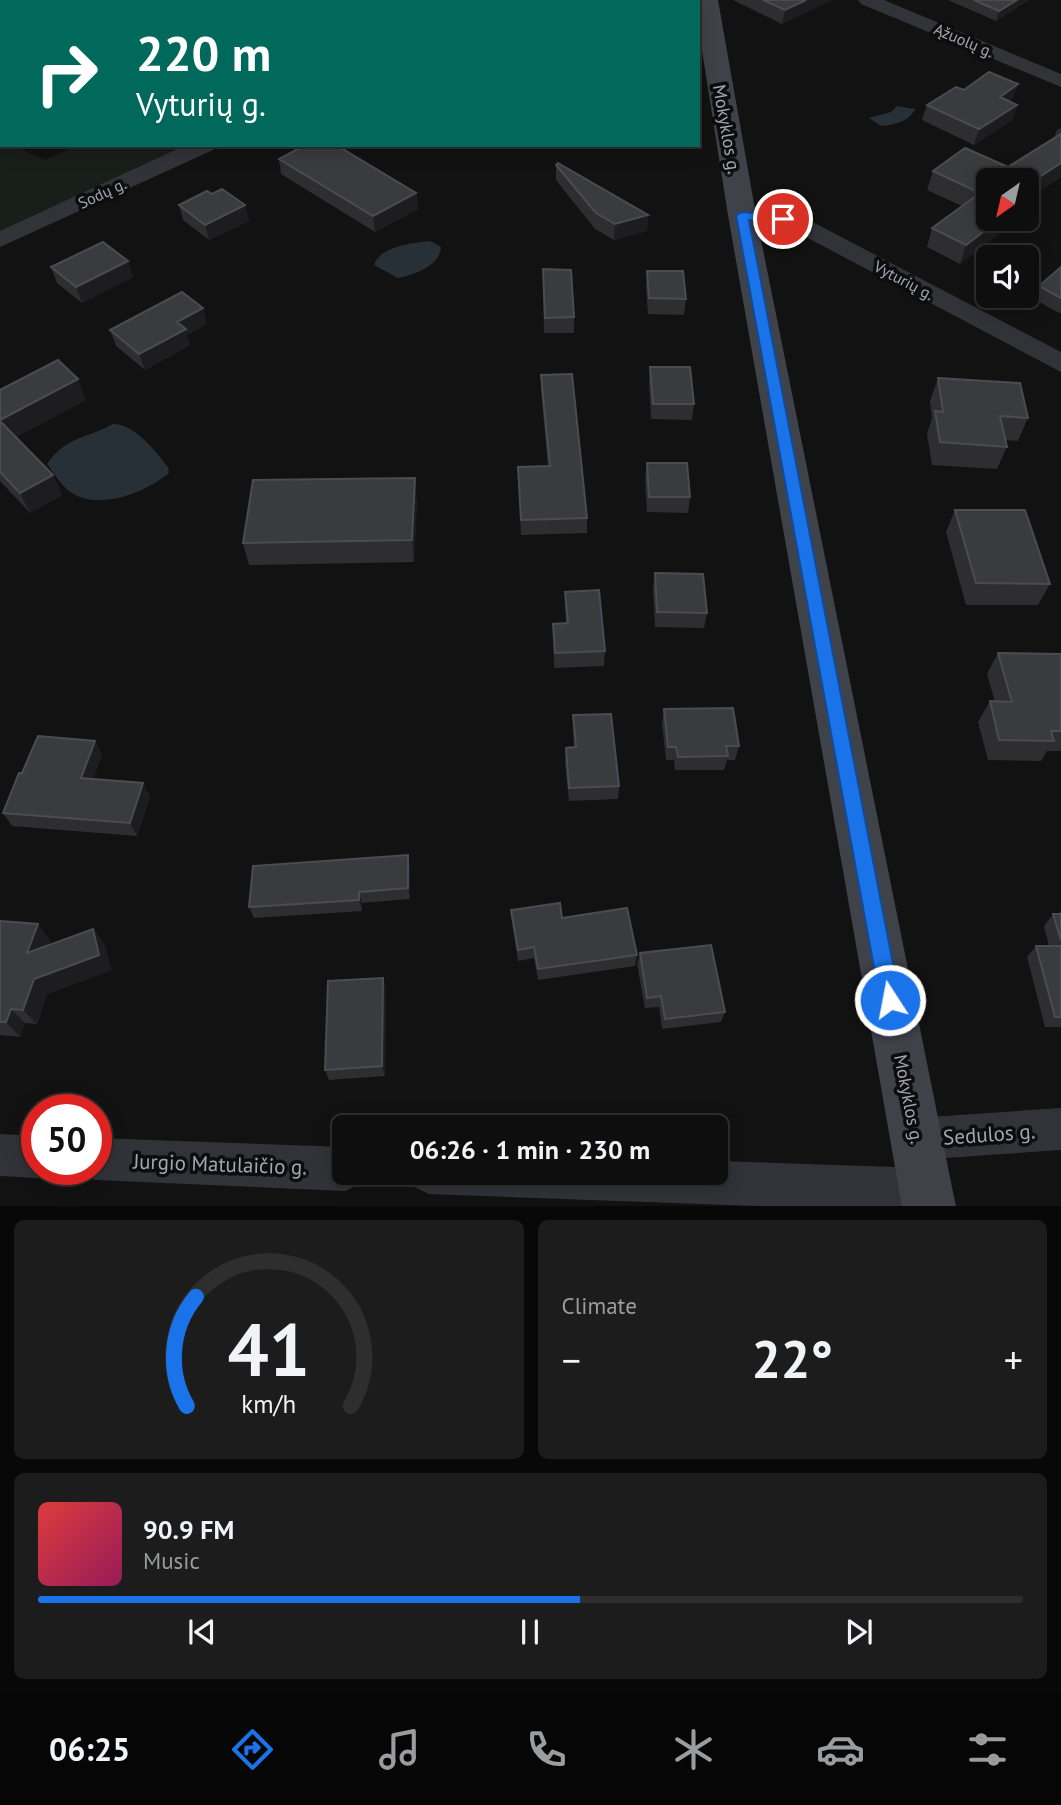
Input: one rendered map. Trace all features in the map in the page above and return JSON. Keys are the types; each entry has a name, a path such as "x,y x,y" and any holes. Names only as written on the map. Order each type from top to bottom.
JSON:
{"main road":[{"name":"Mokyklos g.","path":"706,0 742,215 928,1198"}],"street":[{"name":"Ąžuolų g.","path":"868,0 1061,80"},
{"name":"Sodų g.","path":"0,240 201,147"},
{"name":"Vyturių g.","path":"742,215 770,216 797,223 1061,363"},
{"name":"Sedulos g.","path":"916,1139 1061,1129"},
{"path":"0,1155 21,1156"},
{"name":"Jurgio Matulaičio g.","path":"112,1160 332,1168"},
{"path":"678,1185 928,1198"}],"shaded area":[{"path":"897,106 915,109 905,120 891,125 881,126 869,118 891,112"},
{"path":"0,147 16,147 45,160 74,147 185,147 0,234"},
{"path":"430,241 441,247 440,254 431,264 411,275 398,278 374,265 377,259 390,250 406,244"},
{"path":"113,424 137,433 168,467 169,473 148,487 109,500 83,498 72,493 47,464 69,443"}],"building":[{"path":"763,0 806,0 785,10"},
{"path":"974,0 1017,0 999,11"},
{"path":"989,72 1018,84 1000,97 1017,105 979,129 927,105 956,87 964,90"},
{"path":"1061,134 1061,163 1040,177 1040,168 976,168 976,191 933,171 965,148 1008,167"},
{"path":"301,147 339,147 416,193 373,216 279,159"},
{"path":"558,163 648,215 615,224 596,213 556,165"},
{"path":"222,189 245,205 205,225 179,205 207,191 212,194"},
{"path":"976,196 976,231 984,231 966,245 932,228"},
{"path":"103,242 128,261 76,287 51,267"},
{"path":"1061,267 1061,298 1039,286"},
{"path":"543,269 571,270 574,317 545,318"},
{"path":"647,271 683,271 686,299 649,298"},
{"path":"182,292 203,308 177,322 186,329 139,354 110,330"},
{"path":"58,360 78,379 0,420 0,390"},
{"path":"650,367 690,367 694,404 653,404"},
{"path":"572,374 587,518 521,520 518,467 550,466 541,375"},
{"path":"938,378 1020,383 1028,418 1000,416 1007,447 940,442 935,411 943,412"},
{"path":"0,421 53,475 20,493 0,472"},
{"path":"647,463 687,463 690,497 649,497"},
{"path":"415,478 412,540 243,543 253,480"},
{"path":"955,510 1025,510 1050,584 976,583"},
{"path":"655,573 703,574 707,613 657,612"},
{"path":"599,590 605,651 555,653 553,624 568,623 565,592"},
{"path":"998,653 1061,654 1061,731 1051,731 1054,741 999,740 990,701 1012,702"},
{"path":"733,708 739,746 726,746 728,756 678,757 676,747 668,747 664,709"},
{"path":"611,714 619,786 569,788 566,748 576,747 573,715"},
{"path":"38,736 95,741 81,778 143,783 130,823 3,813"},
{"path":"408,855 408,888 359,892 359,900 249,907 253,866"},
{"path":"560,903 562,918 627,908 637,955 538,969 534,947 518,950 511,910"},
{"path":"1053,914 1061,914 1061,940"},
{"path":"0,921 38,924 27,953 93,929 99,955 34,979 23,1010 11,1009 6,1022 0,1022"},
{"path":"711,945 725,1012 665,1019 661,996 647,998 640,953"},
{"path":"1036,946 1061,946 1061,1017 1055,1017"},
{"path":"383,978 382,1066 325,1070 328,981"}],"route":[{"path":"783,219 742,215 890,1000"}]}
